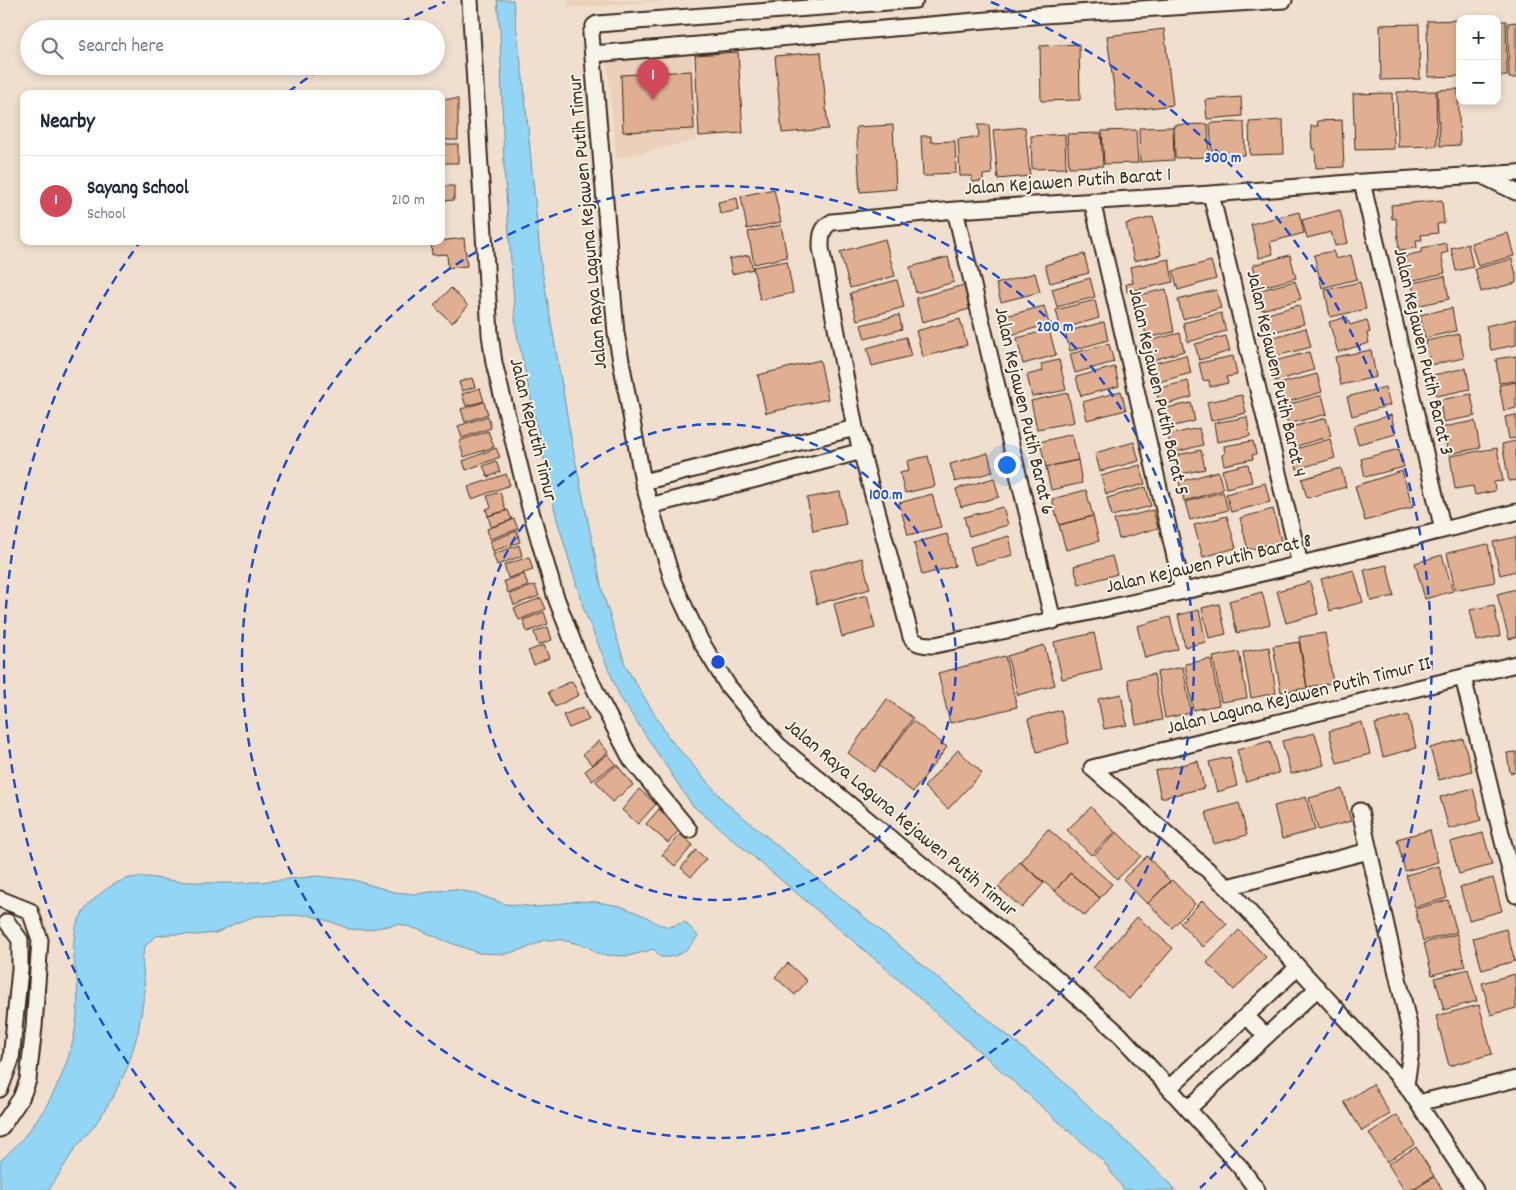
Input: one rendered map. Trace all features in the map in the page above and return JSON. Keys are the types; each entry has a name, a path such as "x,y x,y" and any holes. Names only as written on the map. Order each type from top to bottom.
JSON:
{"street":[{"name":"Jalan Keputih Timur","path":"470,0 490,334 496,372 530,508 555,595 576,650 602,704 631,759 688,830"},
{"name":"Jalan Raya Laguna Kejawen Putih Timur","path":"915,0 597,24 594,26 592,31 593,54 616,332 649,506 673,582 700,640 728,686 778,745 1034,959 1119,1034 1240,1167 1257,1190"},
{"path":"593,54 1188,3 1284,0"},
{"name":"Jalan Kejawen Putih Barat 1","path":"855,428 821,248 821,234 826,225 832,222 955,210 1516,173"},
{"path":"1481,175 1516,192"},
{"name":"Jalan Kejawen Putih Barat 3","path":"1362,182 1443,530"},
{"name":"Jalan Kejawen Putih Barat 4","path":"1211,194 1300,564"},
{"name":"Jalan Kejawen Putih Barat 5","path":"1092,201 1184,591"},
{"name":"Jalan Kejawen Putih Barat 6","path":"955,210 1052,621"},
{"path":"643,482 855,428 862,451 649,506"},
{"name":"Jalan Kejawen Putih Barat 8","path":"862,451 911,637 921,644 934,645 1052,621 1516,512"},
{"path":"757,453 764,477"},
{"name":"Jalan Laguna Kejawen Putih Timur II","path":"1227,887 1092,768 1516,664"},
{"path":"1463,677 1516,895"},
{"path":"1360,811 1411,1035 1411,1051 1406,1085"},
{"path":"1369,851 1227,887 1298,968 1406,1085 1475,1190"},
{"path":"0,899 30,911 40,940 28,1080 21,1098 0,1128"},
{"path":"0,1089 11,1060 20,970 20,940 4,921 30,911"},
{"path":"1169,1088 1298,968"},
{"path":"1188,1109 1318,988"},
{"path":"1246,1016 1266,1036"},
{"path":"1418,1103 1516,1079"}],"shaded area":[{"path":"568,0 679,0 569,8"},
{"path":"692,54 697,140 616,159 607,60"}],"water":[{"path":"497,0 513,0 524,87 541,264 572,444 603,594 626,667 669,738 726,803 1058,1077 1170,1183 1175,1190 1124,1190 1103,1161 883,966 692,805 620,697 584,610 556,516 516,329 504,167 500,30"},
{"path":"318,876 354,880 394,892 416,894 453,889 474,893 505,904 538,907 577,901 596,902 620,906 645,916 658,924 669,927 685,922 698,936 690,946 678,955 667,957 660,957 654,949 629,956 600,955 587,946 562,940 544,940 527,948 506,954 479,953 420,930 399,924 365,930 349,929 308,915 256,916 216,933 156,936 145,946 142,959 145,990 138,1032 128,1066 113,1097 95,1125 74,1150 49,1190 0,1190 0,1161 24,1137 44,1110 66,1064 75,1032 77,1014 78,988 74,963 75,931 85,910 97,897 118,882 138,877 232,883"}],"building":[{"path":"1456,20 1456,76 1428,77 1427,21"},
{"path":"1501,21 1506,21 1507,76 1501,76"},
{"path":"1516,22 1516,78 1509,78 1508,23"},
{"path":"1419,24 1420,79 1381,80 1380,25"},
{"path":"1164,29 1173,105 1117,112 1107,36"},
{"path":"1079,44 1080,100 1041,101 1040,46"},
{"path":"738,52 743,133 699,136 695,55"},
{"path":"821,52 828,129 782,133 775,56"},
{"path":"691,71 694,129 623,132 621,75"},
{"path":"1456,89 1460,145 1440,146 1437,90"},
{"path":"1436,91 1437,146 1398,147 1397,92"},
{"path":"1392,93 1394,149 1355,150 1353,94"},
{"path":"1241,97 1242,116 1207,119 1205,100"},
{"path":"445,99 458,99 458,140 445,140"},
{"path":"1283,120 1284,154 1250,155 1249,122"},
{"path":"1342,120 1344,167 1316,168 1315,149 1312,149 1311,126 1318,126 1317,121"},
{"path":"1244,122 1245,155 1212,156 1210,123"},
{"path":"1208,124 1209,157 1175,158 1174,125"},
{"path":"893,125 896,189 860,192 856,127"},
{"path":"978,125 989,125 992,174 983,175 983,181 972,182 972,176 960,176 958,139 979,137"},
{"path":"1025,127 1030,176 998,179 993,130"},
{"path":"1173,127 1174,160 1140,162 1139,128"},
{"path":"1136,130 1138,163 1104,164 1102,131"},
{"path":"1101,133 1103,166 1069,167 1067,134"},
{"path":"1065,134 1066,168 1032,169 1031,136"},
{"path":"921,136 931,136 931,142 955,141 956,173 923,176"},
{"path":"445,144 458,144 458,163 445,163"},
{"path":"445,186 454,186 454,200 445,201"},
{"path":"774,189 781,222 747,229 741,196"},
{"path":"737,198 739,210 720,214 718,202"},
{"path":"1442,200 1444,223 1437,224 1438,233 1421,235 1422,240 1416,240 1417,248 1399,250 1396,218 1392,219 1391,205"},
{"path":"1340,210 1348,243 1335,246 1331,232 1307,238 1302,220"},
{"path":"1299,212 1304,233 1270,242 1273,254 1259,258 1251,224"},
{"path":"1153,217 1161,255 1134,261 1126,224"},
{"path":"781,225 787,257 754,264 748,232"},
{"path":"1508,233 1514,256 1478,266 1471,243"},
{"path":"464,238 467,266 448,268 447,254 432,255 431,245 445,245 445,240"},
{"path":"885,239 895,276 850,288 840,252"},
{"path":"1446,243 1448,252 1441,254 1445,273 1410,281 1405,256 1422,252 1422,248"},
{"path":"1468,244 1473,267 1456,271 1451,248"},
{"path":"1333,251 1336,259 1351,255 1357,279 1322,288 1314,255"},
{"path":"1084,254 1089,273 1050,283 1045,265"},
{"path":"749,255 753,269 732,274 729,259"},
{"path":"1290,255 1296,278 1259,288 1253,265"},
{"path":"948,257 954,282 916,293 910,267"},
{"path":"1169,259 1173,282 1127,292 1126,284 1133,283 1130,267"},
{"path":"1512,259 1516,283 1481,292 1475,269"},
{"path":"787,261 793,293 760,300 753,267"},
{"path":"1211,261 1216,279 1178,290 1173,271"},
{"path":"1035,273 1040,292 1001,302 996,284"},
{"path":"1445,276 1449,299 1416,306 1412,283"},
{"path":"1090,278 1095,297 1057,307 1052,289"},
{"path":"897,280 904,307 857,320 850,293"},
{"path":"1295,281 1301,299 1262,310 1257,291"},
{"path":"1360,282 1366,309 1330,317 1325,290"},
{"path":"964,285 970,309 922,322 916,298"},
{"path":"451,288 468,306 452,323 434,306"},
{"path":"1166,289 1174,332 1146,338 1142,310 1138,311 1135,296"},
{"path":"1216,290 1221,308 1183,319 1178,300"},
{"path":"1095,300 1099,318 1061,329 1056,310"},
{"path":"1299,305 1304,324 1265,334 1260,316"},
{"path":"1044,306 1049,324 1011,335 1006,316"},
{"path":"1452,308 1456,331 1425,338 1420,315"},
{"path":"1221,313 1226,331 1188,342 1183,323"},
{"path":"899,315 902,329 865,339 861,325"},
{"path":"1347,317 1350,325 1367,320 1370,332 1367,333 1369,343 1338,352 1329,322"},
{"path":"960,319 967,345 923,357 916,331"},
{"path":"1516,319 1516,345 1491,350 1486,326"},
{"path":"1104,322 1108,340 1070,351 1065,332"},
{"path":"1306,328 1311,347 1272,357 1267,339"},
{"path":"1049,330 1056,355 1023,364 1017,338"},
{"path":"1180,333 1184,351 1146,362 1141,343"},
{"path":"1459,334 1464,358 1430,365 1426,341"},
{"path":"1226,336 1230,351 1199,360 1195,344"},
{"path":"906,337 911,356 872,366 867,348"},
{"path":"1109,344 1114,362 1075,373 1070,354"},
{"path":"1371,350 1376,377 1341,385 1335,357"},
{"path":"1309,352 1314,370 1275,381 1271,362"},
{"path":"1186,355 1191,373 1152,384 1147,365"},
{"path":"1233,356 1237,375 1226,377 1228,383 1210,387 1209,380 1203,381 1199,363"},
{"path":"1516,356 1516,381 1499,383 1496,359"},
{"path":"820,360 828,399 766,413 758,375"},
{"path":"1059,360 1066,390 1032,397 1027,375 1043,371 1041,364"},
{"path":"1115,367 1119,386 1081,396 1076,377"},
{"path":"1466,368 1470,389 1437,396 1433,375"},
{"path":"1317,374 1322,392 1284,403 1279,384"},
{"path":"472,378 475,387 462,391 459,382"},
{"path":"1188,381 1192,397 1160,406 1156,389"},
{"path":"1516,382 1516,408 1504,411 1499,385"},
{"path":"1385,387 1390,405 1352,416 1347,397"},
{"path":"480,388 484,401 466,406 462,394"},
{"path":"1121,391 1126,410 1087,420 1083,402"},
{"path":"1068,393 1074,422 1037,429 1031,401"},
{"path":"1471,394 1475,416 1443,422 1440,400"},
{"path":"1242,395 1246,413 1211,421 1207,402"},
{"path":"1322,395 1327,414 1288,424 1283,406"},
{"path":"484,402 488,414 465,422 461,409"},
{"path":"1191,403 1195,421 1166,428 1162,409"},
{"path":"1391,415 1396,434 1358,444 1353,426"},
{"path":"1516,415 1516,438 1509,439 1505,417"},
{"path":"488,416 491,428 462,438 458,426"},
{"path":"1247,417 1250,436 1217,442 1214,423"},
{"path":"1326,418 1331,436 1293,447 1288,428"},
{"path":"1475,421 1480,448 1448,454 1443,427"},
{"path":"1199,428 1203,445 1172,453 1168,435"},
{"path":"488,431 494,447 464,457 459,441"},
{"path":"1072,434 1078,460 1046,467 1040,442"},
{"path":"1330,439 1335,458 1297,469 1292,450"},
{"path":"1253,441 1256,454 1252,455 1253,459 1224,465 1222,455 1225,454 1224,446"},
{"path":"1516,441 1516,480 1509,481 1502,444"},
{"path":"1134,442 1139,461 1100,471 1095,453"},
{"path":"496,448 500,457 466,470 463,461"},
{"path":"1497,448 1503,481 1494,482 1495,491 1475,495 1473,486 1455,489 1450,456"},
{"path":"1399,449 1404,467 1365,477 1361,459"},
{"path":"1201,450 1205,469 1177,475 1173,456"},
{"path":"988,453 993,472 955,482 950,464"},
{"path":"928,456 935,486 905,493 900,473 909,471 907,461"},
{"path":"1078,460 1082,483 1051,490 1046,467"},
{"path":"496,461 500,472 488,477 483,466"},
{"path":"1248,464 1252,482 1226,488 1222,470"},
{"path":"1140,465 1145,484 1106,494 1101,476"},
{"path":"1341,468 1346,487 1307,498 1302,479"},
{"path":"1218,471 1223,490 1184,501 1179,482"},
{"path":"1402,471 1413,507 1365,521 1355,486"},
{"path":"506,474 510,485 472,499 468,487"},
{"path":"994,478 999,497 961,507 956,489"},
{"path":"1265,483 1270,502 1231,512 1226,494"},
{"path":"1146,487 1151,506 1112,516 1107,498"},
{"path":"1086,490 1093,516 1059,525 1052,499"},
{"path":"500,492 506,511 488,516 486,509 491,507 487,496"},
{"path":"840,492 846,524 813,531 807,498"},
{"path":"1223,492 1228,510 1190,520 1185,502"},
{"path":"932,494 941,527 908,535 899,503"},
{"path":"1003,507 1008,525 969,536 964,517"},
{"path":"1273,509 1281,541 1248,550 1240,518"},
{"path":"508,510 512,520 491,527 488,516"},
{"path":"1153,510 1158,528 1119,539 1114,520"},
{"path":"1093,516 1099,541 1066,550 1059,525"},
{"path":"1227,516 1236,548 1203,557 1194,525"},
{"path":"514,519 518,529 490,539 487,529"},
{"path":"517,531 520,542 493,551 490,541"},
{"path":"947,534 955,566 922,575 914,543"},
{"path":"1009,536 1013,555 975,565 970,547"},
{"path":"1516,537 1516,571 1500,575 1493,542"},
{"path":"1488,544 1495,582 1455,590 1447,553"},
{"path":"519,545 522,556 497,565 493,554"},
{"path":"1442,555 1453,591 1425,599 1415,563"},
{"path":"1112,556 1117,574 1079,585 1074,566"},
{"path":"529,557 533,570 508,578 504,565"},
{"path":"862,558 870,589 817,604 809,573"},
{"path":"1387,565 1394,596 1371,601 1364,570"},
{"path":"1354,570 1363,602 1330,611 1321,579"},
{"path":"524,574 528,586 508,593 504,581"},
{"path":"1310,582 1318,614 1286,623 1277,591"},
{"path":"535,585 539,596 514,605 510,594"},
{"path":"1516,589 1516,637 1509,639 1497,594"},
{"path":"1262,592 1270,624 1237,633 1229,601"},
{"path":"867,595 875,628 842,637 834,604"},
{"path":"541,598 546,609 519,620 514,608"},
{"path":"1219,604 1226,634 1209,638 1202,608"},
{"path":"1494,605 1500,636 1477,641 1470,610"},
{"path":"1199,610 1206,642 1185,647 1178,615"},
{"path":"544,612 548,624 527,632 523,620"},
{"path":"1170,617 1178,649 1145,658 1137,626"},
{"path":"548,627 552,640 538,645 534,632"},
{"path":"1094,633 1102,670 1062,679 1054,642"},
{"path":"1325,633 1333,683 1307,687 1299,637"},
{"path":"1299,642 1307,688 1281,692 1273,646"},
{"path":"544,645 549,658 534,665 528,651"},
{"path":"1044,645 1055,685 1018,695 1007,656"},
{"path":"1269,647 1276,693 1251,698 1243,652"},
{"path":"1239,652 1247,698 1221,702 1213,657"},
{"path":"1005,656 1017,707 950,723 938,673"},
{"path":"1211,659 1219,705 1193,710 1185,664"},
{"path":"1183,667 1191,713 1165,718 1157,672"},
{"path":"1154,674 1162,720 1136,725 1128,679"},
{"path":"572,681 579,695 555,707 548,692"},
{"path":"1121,694 1127,725 1104,729 1098,699"},
{"path":"887,699 913,718 874,772 848,753"},
{"path":"583,707 589,720 569,728 563,715"},
{"path":"1061,710 1069,743 1037,752 1028,719"},
{"path":"1408,715 1416,748 1383,757 1375,724"},
{"path":"913,721 947,747 913,792 879,766"},
{"path":"1362,722 1370,754 1337,763 1329,731"},
{"path":"1315,733 1324,765 1291,774 1282,741"},
{"path":"1463,739 1472,771 1439,780 1430,748"},
{"path":"599,741 608,752 592,765 583,754"},
{"path":"1270,741 1279,773 1246,782 1237,750"},
{"path":"958,750 982,773 948,809 924,787"},
{"path":"1516,752 1516,772 1510,773 1507,753"},
{"path":"608,754 616,764 592,781 585,771"},
{"path":"1230,757 1237,786 1217,792 1209,762"},
{"path":"1198,761 1204,788 1161,798 1155,771"},
{"path":"617,765 633,785 612,802 596,781"},
{"path":"1473,788 1481,820 1449,829 1440,797"},
{"path":"639,789 656,804 638,824 622,810"},
{"path":"1342,789 1351,821 1318,830 1309,798"},
{"path":"1306,797 1315,830 1282,839 1274,806"},
{"path":"1239,803 1247,835 1214,844 1206,812"},
{"path":"1091,807 1115,832 1091,855 1067,830"},
{"path":"659,809 681,828 668,843 646,824"},
{"path":"1048,829 1112,884 1100,898 1070,873 1055,891 1020,862"},
{"path":"1430,830 1438,862 1405,871 1397,839"},
{"path":"1117,832 1141,856 1117,879 1094,855"},
{"path":"1483,833 1492,865 1459,874 1450,842"},
{"path":"680,834 693,845 675,866 662,855"},
{"path":"696,850 706,859 691,877 681,868"},
{"path":"1147,856 1170,881 1147,904 1123,879"},
{"path":"1020,862 1044,883 1022,908 998,887"},
{"path":"1439,866 1447,898 1415,907 1406,875"},
{"path":"1070,873 1100,898 1085,916 1055,891"},
{"path":"1493,878 1502,911 1469,920 1460,887"},
{"path":"1172,880 1195,904 1172,928 1148,903"},
{"path":"1203,900 1227,924 1203,947 1180,923"},
{"path":"1448,900 1457,932 1423,941 1415,909"},
{"path":"1137,917 1173,948 1129,999 1093,968"},
{"path":"1506,929 1515,961 1482,970 1473,938"},
{"path":"1239,930 1266,957 1234,990 1207,963"},
{"path":"1457,934 1465,966 1432,975 1424,943"},
{"path":"788,963 807,981 795,995 775,977"},
{"path":"1468,969 1477,1001 1444,1010 1435,978"},
{"path":"1515,974 1516,1008 1491,1015 1482,983"},
{"path":"1479,1005 1492,1054 1449,1066 1436,1016"},
{"path":"1373,1084 1390,1114 1362,1131 1344,1102"},
{"path":"1397,1115 1415,1144 1387,1162 1369,1133"},
{"path":"1416,1147 1434,1176 1411,1190 1404,1190 1388,1164"},
{"path":"1434,1177 1443,1190 1413,1190"}],"place":[{"name":"Sayang School","path":"653,100"}]}
